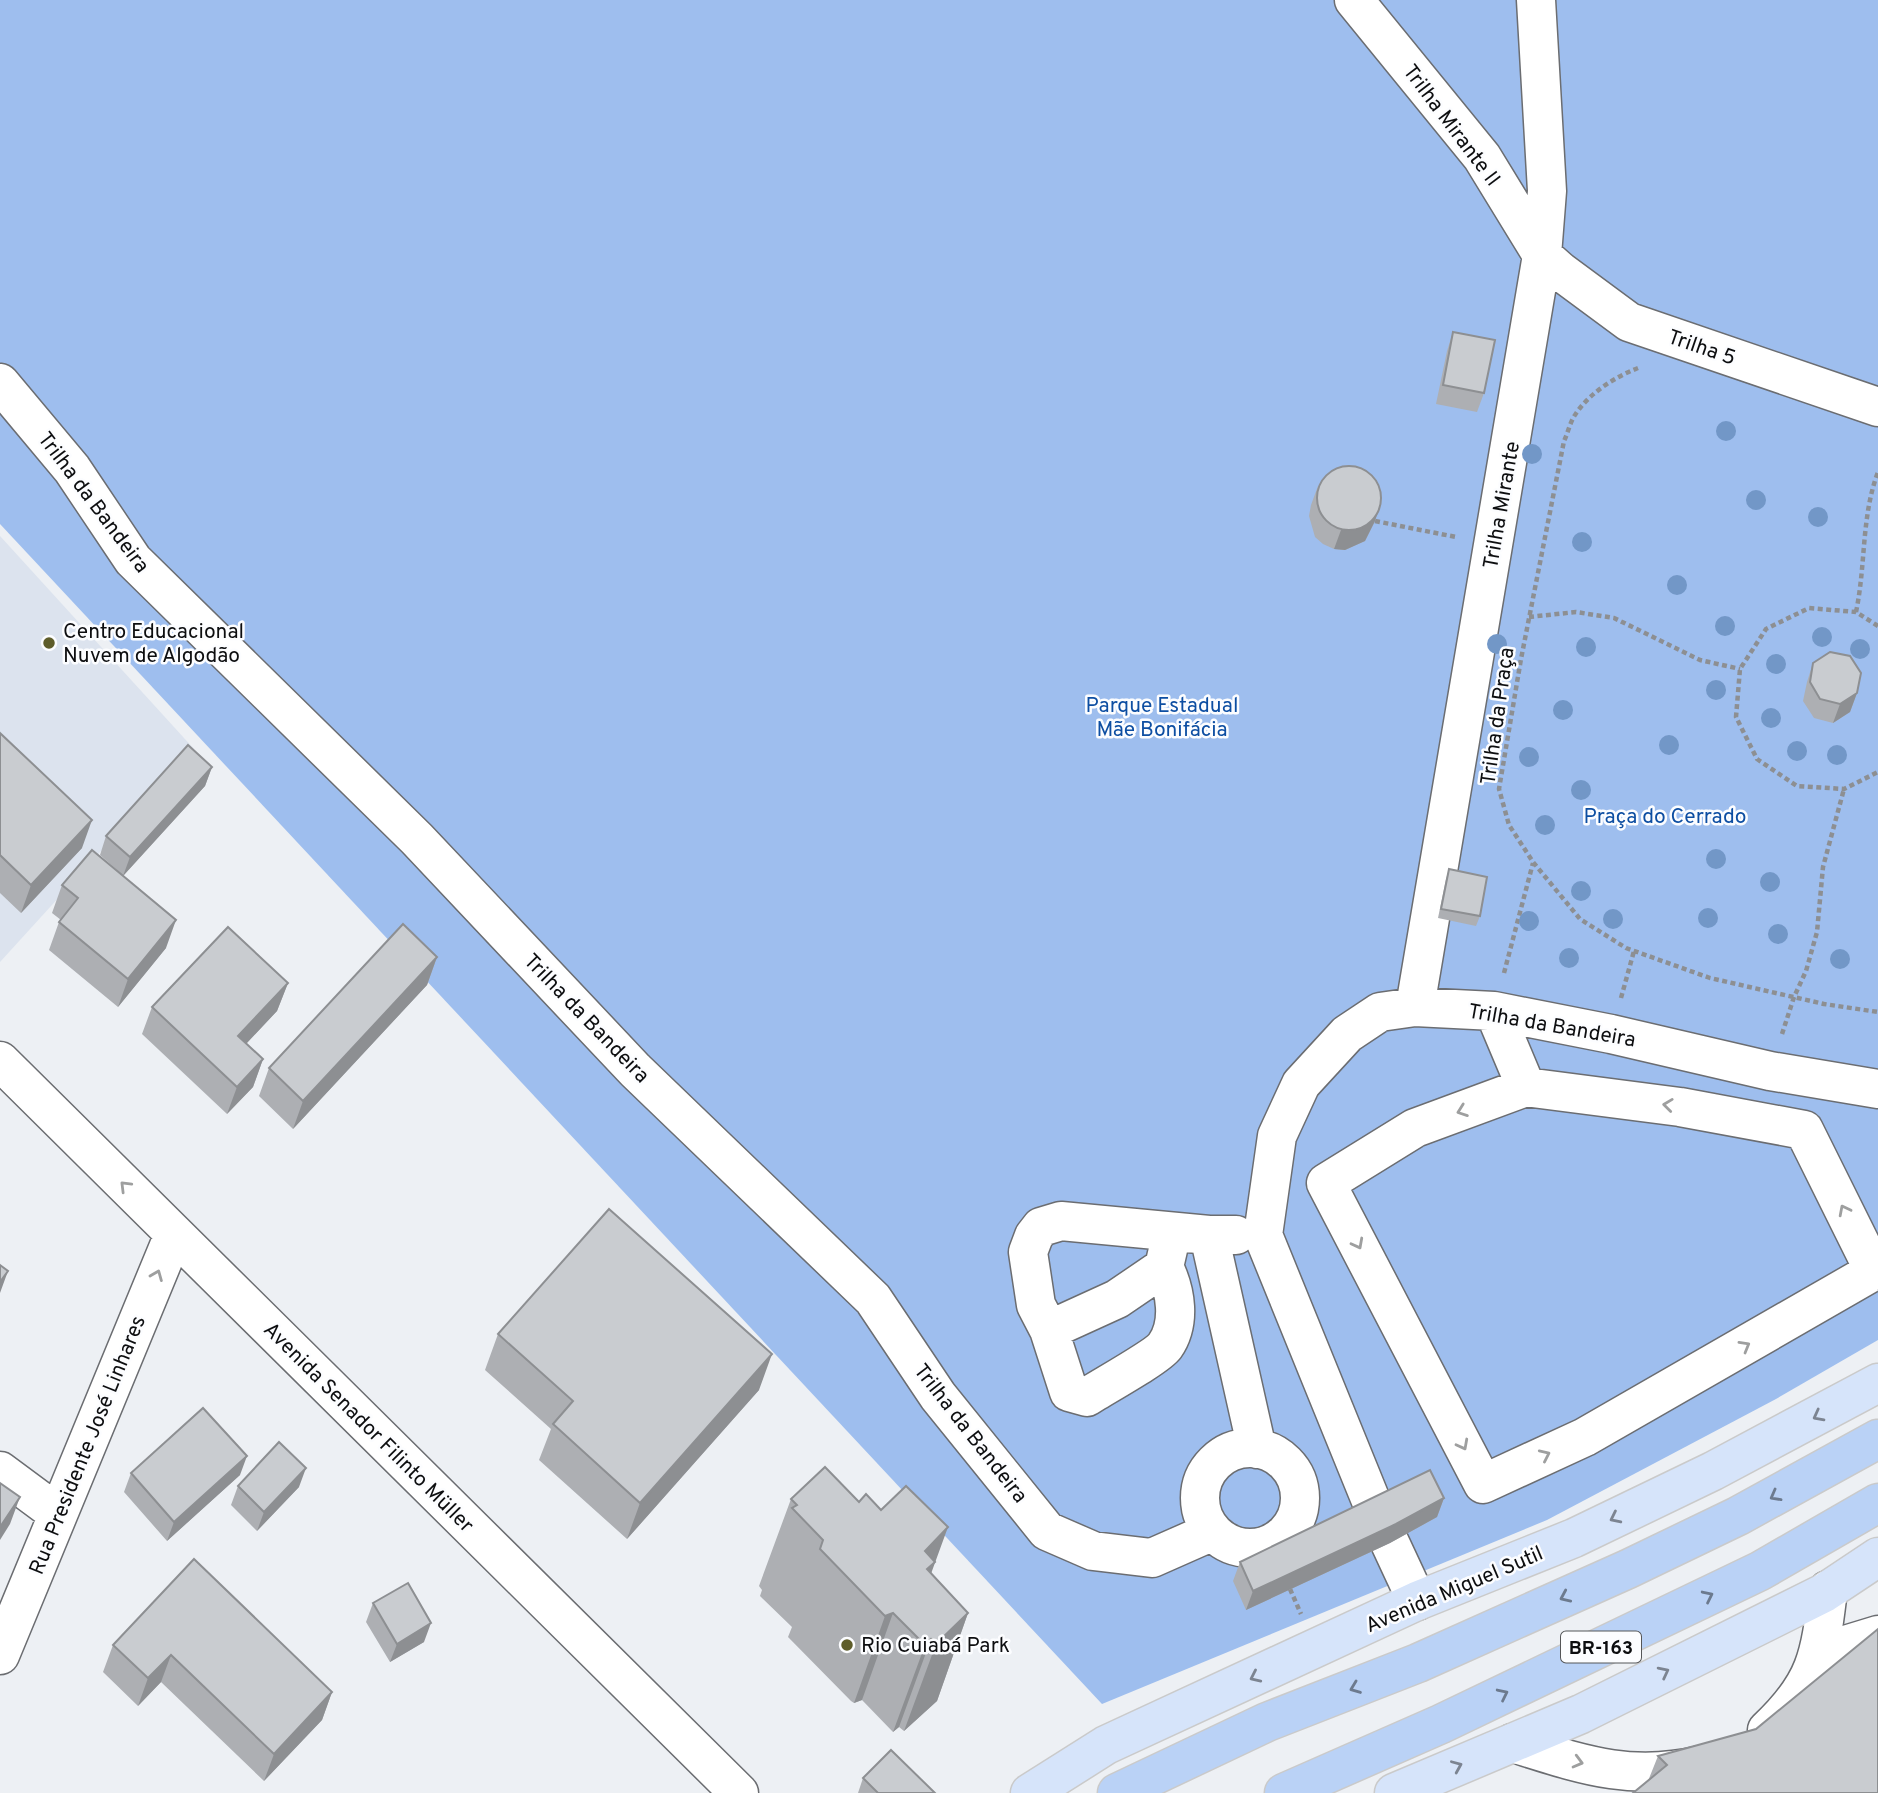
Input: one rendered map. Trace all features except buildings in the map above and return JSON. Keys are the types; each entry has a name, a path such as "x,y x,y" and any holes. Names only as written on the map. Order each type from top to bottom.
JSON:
{"highway":[{"name":"BR-163","path":"1117,1793 1267,1722 1418,1663 1628,1569 1738,1517 1878,1439"},
{"name":"BR-163","path":"1284,1793 1441,1724 1760,1571 1878,1503"}],"main road":[{"name":"Avenida Miguel Sutil","path":"1031,1793 1106,1745 1417,1601 1574,1538 1713,1471 1878,1383"},
{"path":"1394,1793 1581,1714 1828,1590 1878,1557"}],"street":[{"name":"Trilha Mirante II","path":"1354,0 1482,157 1542,255"},
{"name":"Trilha Mirante","path":"1415,1007 1542,255 1547,191 1536,0"},
{"name":"Trilha 5","path":"1542,255 1629,322 1878,407"},
{"name":"Trilha da Bandeira","path":"0,383 72,469 134,560 417,839 635,1070 873,1299 938,1396 1047,1531 1093,1551 1152,1558 1211,1530"},
{"name":"Trilha da Bandeira","path":"1263,1235 1277,1136 1301,1084 1346,1034 1380,1012 1415,1007 1494,1011 1611,1034 1770,1071 1878,1089"},
{"path":"1494,1011 1526,1087"},
{"name":"Avenida Senador Filinto Müller","path":"0,1061 739,1793"},
{"path":"1526,1087 1681,1107 1804,1130 1876,1267 1585,1437 1483,1484 1326,1183 1415,1128 1526,1087"},
{"path":"1061,1221 1168,1250 1175,1315 1173,1331 1164,1348 1087,1397 1069,1392 1049,1330 1036,1305 1028,1252 1034,1236 1041,1227 1061,1221"},
{"name":"Rua Presidente José Linhares","path":"0,1655 174,1234"},
{"path":"1209,1235 1256,1449"},
{"path":"1049,1330 1117,1299 1168,1250 1209,1235 1263,1235 1383,1528 1417,1601"},
{"path":"1239,1449 1256,1449 1282,1459 1295,1476 1300,1499 1296,1521 1281,1538 1261,1548 1238,1548 1218,1538 1211,1530 1204,1520 1199,1498 1205,1476 1219,1458 1239,1449"},
{"path":"0,1471 58,1514"},
{"path":"1513,1743 1594,1766 1631,1773 1683,1769 1707,1763 1738,1750 1761,1735 1789,1709 1805,1686 1819,1653 1828,1590"},
{"path":"1819,1653 1878,1635"}],"path":[{"name":"Trilha da Praça","path":"1590,400 1575,415 1564,441 1529,617 1499,789 1509,825 1533,862 1580,919 1626,948 1710,978 1878,1012"},
{"path":"1856,612 1863,582 1866,527 1878,472"},
{"path":"1375,521 1494,544"},
{"path":"1878,626 1856,612 1809,608 1766,629 1740,669 1736,717 1757,759 1797,786 1844,789 1878,772"},
{"path":"1529,617 1576,612 1614,618 1700,660 1740,669"},
{"path":"1794,997 1806,971 1817,932 1823,867 1844,789"},
{"path":"1494,1011 1533,862"},
{"path":"1611,1034 1634,951"}],"shaded area":[{"name":"Centro Educacional Nuvem de Algodão","path":"0,536 194,749 0,962"}],"green space":[{"name":"Parque Estadual Mãe Bonifácia","path":"0,0 1878,0 1878,1340 1776,1399 1547,1520 1102,1704 0,524"}],"place":[{"name":"Centro Educacional Nuvem de Algodão","path":"49,643"},
{"name":"Rio Cuiabá Park","path":"847,1645"}],"park label":[{"name":"Praça do Cerrado","path":"1665,816"}]}
